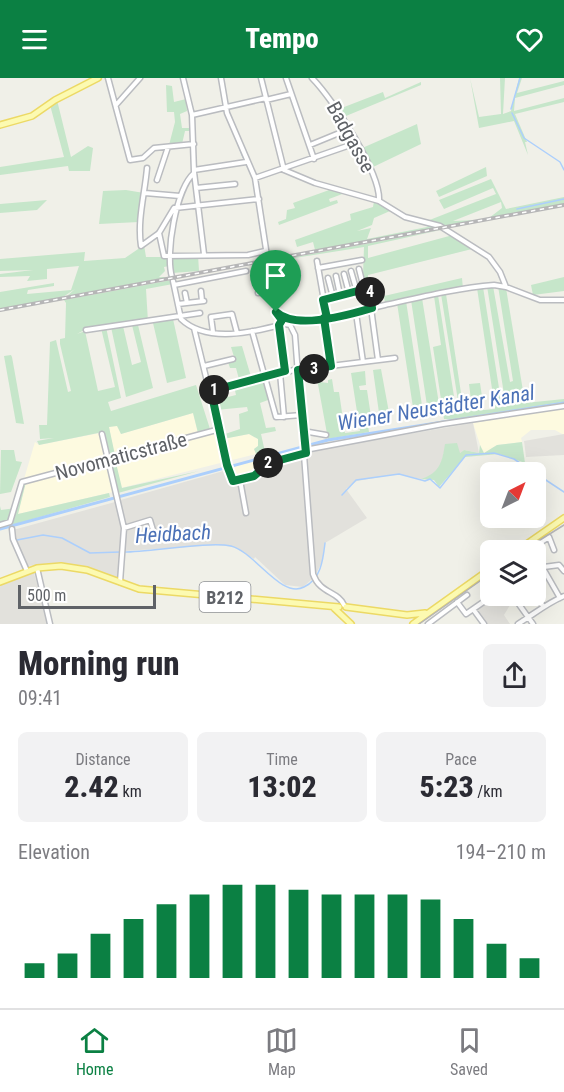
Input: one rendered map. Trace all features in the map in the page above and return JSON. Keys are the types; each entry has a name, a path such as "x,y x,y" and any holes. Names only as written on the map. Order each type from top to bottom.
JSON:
{"main road":[{"path":"0,125 32,116 56,100 98,78"},
{"path":"532,540 564,518"},
{"name":"B212","path":"0,582 37,568 74,567 139,589 407,615 430,612"},
{"path":"413,624 480,576"},
{"path":"344,610 351,624"},
{"name":"B212","path":"407,615 421,620"}],"street":[{"path":"108,78 130,160 143,158 152,148 194,144"},
{"path":"116,106 140,78"},
{"path":"183,78 192,115 194,171 204,254"},
{"path":"221,78 225,107 246,162 255,178 271,291 276,312 282,322 284,417"},
{"path":"261,78 284,170"},
{"path":"286,78 314,159"},
{"name":"Badgasse","path":"312,78 344,117 372,173 379,201"},
{"path":"192,115 291,94"},
{"path":"310,145 349,129"},
{"path":"255,178 284,170 356,143"},
{"path":"157,180 167,148"},
{"path":"147,168 139,233 141,246 159,233 194,171 246,162"},
{"path":"284,170 315,183 379,201 405,217 442,227 489,257 500,272 506,286"},
{"path":"196,188 235,184"},
{"path":"145,193 180,196"},
{"path":"174,208 258,199"},
{"path":"174,208 173,281 180,316 194,328 213,332 252,331 282,322 326,318 488,285 506,286 540,300 564,300"},
{"path":"159,233 164,256 248,255 265,251"},
{"path":"318,268 362,260"},
{"path":"317,261 331,366"},
{"path":"359,269 372,308 378,360"},
{"path":"173,281 246,271"},
{"path":"351,271 357,292"},
{"path":"344,274 349,293"},
{"path":"336,276 340,296"},
{"path":"327,278 333,297"},
{"path":"323,300 367,289"},
{"path":"178,304 203,301 201,291"},
{"path":"258,293 271,291"},
{"path":"185,293 187,303"},
{"path":"356,312 363,362"},
{"path":"86,330 200,314"},
{"path":"213,332 211,317 232,314 237,333"},
{"path":"290,322 296,335 314,578 326,592 340,598 344,610"},
{"path":"194,328 231,480 254,476 269,463 305,449 442,424 564,406"},
{"path":"252,331 276,417 302,415"},
{"path":"211,391 283,372 395,358"},
{"path":"204,366 233,359"},
{"name":"Novomaticstraße","path":"0,525 10,522 22,482 220,429"},
{"path":"303,431 326,435"},
{"path":"102,434 124,528 120,582"},
{"path":"240,480 246,513"},
{"path":"124,528 150,520 156,540"},
{"path":"12,529 13,539 27,571"},
{"path":"545,540 549,537 554,550"},
{"path":"546,567 560,565 564,571"},
{"path":"37,568 50,624"},
{"path":"546,578 562,597 550,606 546,606"},
{"path":"421,620 428,624 466,595"},
{"path":"457,603 466,614 480,604"},
{"path":"520,606 533,624"},
{"path":"518,624 543,606"},
{"path":"473,609 484,624"}],"shaded area":[{"path":"564,408 564,435 555,430 531,430 521,438 522,442 497,445 483,454 473,423"},
{"path":"193,413 198,433 221,430 223,439 249,434 258,439 258,446 254,449 256,454 121,488 109,427 118,425 121,434"},
{"path":"473,423 479,453 464,450 460,453 446,444 440,468 434,475 421,479 398,474 357,481 346,489 367,518 325,543 322,562 315,576 311,574 312,579 303,587 285,585 255,557 254,559 234,547 218,545 124,551 127,530 117,501 227,470 230,482 251,479 272,464 302,456 310,451"},
{"path":"100,433 104,459 24,479 35,442 39,445"},
{"path":"564,434 564,455 526,457 524,441"},
{"path":"303,447 304,452 268,462 253,475 231,480 229,468"},
{"path":"106,461 113,492 18,514 26,482"},
{"path":"115,502 121,524 119,579 83,566 61,563 26,566 13,530"},
{"path":"33,570 49,624 0,624 0,583"},
{"path":"480,605 509,606 504,615 510,624 482,624 473,610"}],"green space":[{"path":"470,78 479,117 501,114 500,78 505,78 503,114 511,111 519,78 522,78 517,93 564,81 564,85 515,98 514,111 564,98 564,102 515,114 527,142 525,142 528,155 514,121 479,128"},
{"path":"421,82 421,85 346,116 339,109 383,92 385,98"},
{"path":"166,85 172,86 174,102 186,99 187,111 180,114 182,128 190,128 190,131 185,131 182,144 169,145 175,122 174,112 167,112"},
{"path":"57,100 71,157 88,146 93,148 90,171 69,171 68,166 0,175 0,167 64,157 50,105"},
{"path":"417,124 421,144 371,168 360,149"},
{"path":"486,167 487,176 439,197 436,191"},
{"path":"491,179 506,209 564,197 564,204 489,218 502,208 501,202 453,221 476,220 444,227 427,221 496,194 493,188 444,209 439,200"},
{"path":"332,189 345,193 329,199 330,202 337,200 338,203 279,225 278,222 286,219 287,210 295,208 293,203"},
{"path":"126,190 144,193 139,222 99,224 103,191"},
{"path":"47,200 37,210 0,213 0,204"},
{"path":"374,201 390,211 374,218 372,225 357,231 371,228 367,239 427,227 430,224 440,227 315,250 313,242 297,247 295,240 351,220 350,214 373,207"},
{"path":"445,229 368,246 368,258 453,235 476,248 368,275 368,287 366,287 363,275 364,247 269,262"},
{"path":"144,245 146,257 170,257 169,266 164,267 165,271 159,277 169,277 67,296 75,289 63,297 0,309 0,292 54,283 54,286 28,290 27,294 71,290 79,266 47,269 47,279 27,281 30,276 0,277 0,274 33,270 0,271 0,259 85,252 84,261 125,258"},
{"path":"198,255 199,271 172,273 173,256"},
{"path":"564,277 564,291 533,295 531,285"},
{"path":"462,278 463,289 385,304 384,296"},
{"path":"172,280 173,284 146,289 148,322 88,328 77,334 85,331 98,391 115,387 101,328 106,327 121,398 108,402 111,411 196,385 210,429 198,433 193,413 121,434 117,426 109,427 115,455 109,457 103,432 39,445 37,441 54,438 40,439 39,425 47,425 50,342 56,340 68,392 71,391 60,344 60,339 65,338 66,303 64,300"},
{"path":"487,286 493,286 510,382 513,381 498,286 506,288 525,403 564,399 564,402 444,419 433,347 441,345 434,296 438,295 456,409 459,407 441,294 446,294 461,393 468,396 472,408 469,384 480,383 484,410 495,409 477,288 483,287 502,407 506,407"},
{"path":"422,298 440,410 428,412 411,300"},
{"path":"406,301 423,412 414,414 397,303"},
{"path":"173,319 186,378 167,383 153,323"},
{"path":"132,325 138,325 153,388 126,397 111,327 123,326 132,365 141,362"},
{"path":"242,346 252,380 264,377 268,400 260,403 266,428 275,427 276,431 261,434 265,452 256,454 254,449 258,446 258,439 249,434 223,439 222,435 240,429 239,414 248,411 247,407 216,410 213,392 225,388 228,397 236,395 234,386 240,383 236,368 230,368 228,362 235,360 231,347"},
{"path":"11,355 24,424 16,423 4,356"},
{"path":"381,369 390,418 380,420 373,370"},
{"path":"365,371 366,385 359,386 360,390 367,390 372,423 368,426 369,432 328,439 317,379 328,383 328,380 332,379 334,392 339,392 345,433 360,431 351,373"},
{"path":"522,442 525,462 499,454 465,457 439,487 434,480 421,479 432,474 439,466 445,444 457,443 460,453 464,450 479,453 480,445 484,453 497,445"},
{"path":"1,447 1,450 14,450 16,461 22,462 11,492 0,494"},
{"path":"115,459 122,488 199,471 118,493 109,462"},
{"path":"26,482 18,514 109,493 110,497 5,527 4,523 0,524 0,506 1,510 16,508 22,485"}],"waterway":[{"path":"511,109 520,78"},
{"path":"512,113 524,138 560,162 564,170"},
{"path":"233,131 243,157"},
{"path":"517,209 564,199"},
{"path":"259,216 260,228"},
{"name":"Wiener Neustädter Kanal","path":"0,529 328,440 564,403"},
{"name":"Heidbach","path":"342,495 356,480 399,474 425,481 430,479 440,488 466,455 494,453 514,459 564,492"},
{"name":"Heidbach","path":"17,540 43,535 62,538 90,553 120,552"},
{"name":"Heidbach","path":"124,552 209,545 231,546 240,550 277,581 295,589 310,584 318,574 325,543"}],"tram line":[{"path":"540,540 564,525"},
{"path":"419,624 480,581"}],"railway":[{"path":"0,310 564,205"}],"route":[{"path":"276,312 283,321 279,325 285,371 211,391 230,478 233,481 254,476 269,463 306,453 298,370 331,366 324,318 327,318 323,300 369,288 372,308 340,316 324,318 299,321 284,318 276,312"}]}
